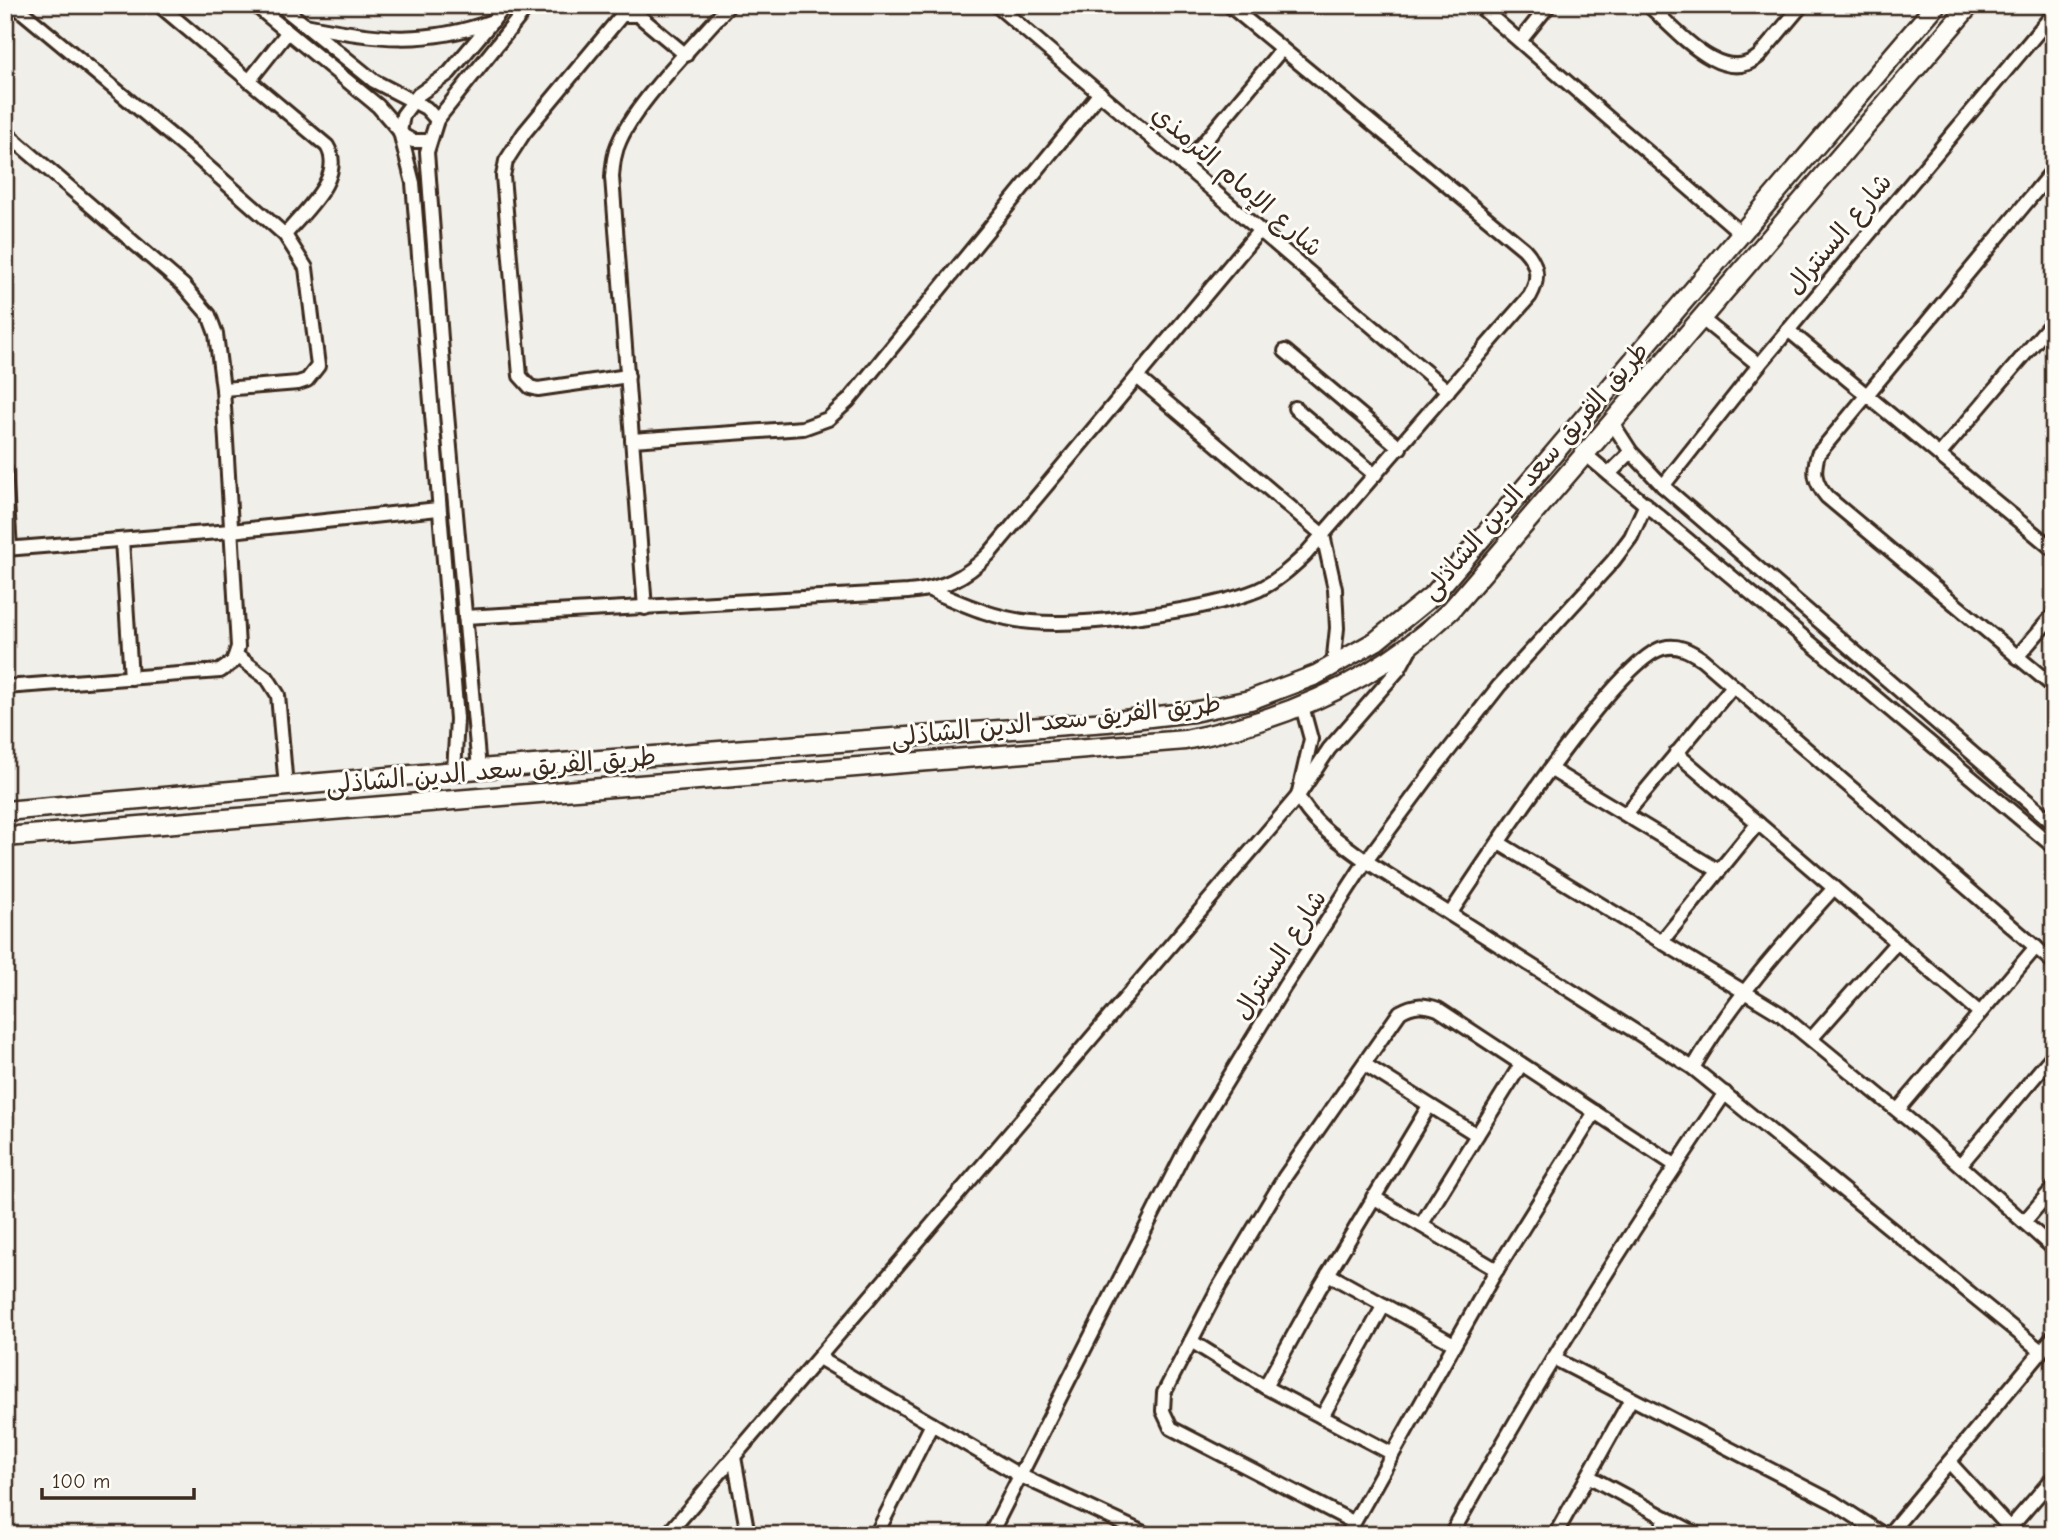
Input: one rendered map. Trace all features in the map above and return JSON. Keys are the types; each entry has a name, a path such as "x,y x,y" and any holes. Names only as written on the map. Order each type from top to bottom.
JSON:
{"street":[{"path":"15,5 191,152 285,235 306,268 318,366 307,380 298,383 223,389"},
{"path":"159,5 327,146 332,154 332,172 328,181 285,235"},
{"path":"255,5 372,102 400,132 413,141 429,141"},
{"path":"280,5 381,86 426,108 437,120"},
{"path":"454,772 457,719 412,176 400,132 403,115 412,102 449,73 506,5"},
{"path":"479,768 427,175 429,141 437,120 529,5"},
{"path":"645,608 612,177 614,158 620,140 636,114 729,5"},
{"name":"شارع الإمام الترمذي","path":"996,5 1448,391"},
{"path":"930,590 979,611 1005,618 1031,622 1089,622 1233,598 1260,589 1284,574 1323,535 1530,296 1536,284 1537,271 1533,258 1229,5"},
{"path":"1478,5 1742,234"},
{"path":"1520,40 1549,5"},
{"path":"1648,5 1715,62 1733,67 1752,62 1759,56 1802,5"},
{"name":"طريق الفريق سعد الدين الشاذلى","path":"5,811 479,768 1107,722 1216,708 1283,689 1333,666 1406,618 1443,584 1936,5"},
{"name":"طريق الفريق سعد الدين الشاذلى","path":"5,837 1185,740 1230,731 1302,706 1355,682 1412,645 1451,610 1970,5"},
{"name":"شارع السنترال","path":"1663,485 1759,365 2054,13"},
{"path":"628,376 537,389 523,383 520,376 503,176 506,161 524,133 622,15 638,15 686,55"},
{"path":"303,24 368,38 403,39 449,34 493,21"},
{"path":"249,81 287,33"},
{"path":"1909,37 1904,46 1908,57 1915,61 1925,59"},
{"path":"1184,166 1282,49"},
{"path":"1877,74 1888,68 1897,74 1900,83 1895,93"},
{"path":"449,73 463,85"},
{"path":"372,102 380,96 381,86"},
{"path":"632,440 803,428 828,419 839,411 1100,93"},
{"path":"5,132 198,299 216,334 223,389 236,655 233,662 220,671 5,687"},
{"path":"412,176 419,169 427,175"},
{"path":"2054,169 1818,453 1814,469 1817,485 1827,497 2054,687"},
{"path":"465,617 930,590 971,572 989,554 1259,230"},
{"path":"1702,319 1759,365"},
{"path":"1939,455 2054,320"},
{"path":"1788,330 2054,550"},
{"path":"1284,351 1400,448"},
{"path":"1137,377 1323,535 1335,589 1333,666"},
{"path":"1295,408 1376,475"},
{"path":"432,422 439,426 447,421"},
{"path":"1613,424 1631,452 1663,485 2054,824"},
{"path":"433,441 441,435 449,439"},
{"path":"1609,474 1631,452"},
{"path":"1585,454 2054,847"},
{"path":"5,469 8,549 231,531 438,509"},
{"path":"1536,477 1533,483 1536,494 1551,495"},
{"name":"شارع السنترال","path":"990,1535 1189,1143 1366,861 1499,686 1613,561 1630,537 1646,504"},
{"path":"1504,515 1515,512 1521,516 1523,522 1519,533"},
{"path":"122,540 131,678"},
{"path":"443,565 460,563"},
{"path":"2017,657 2054,614"},
{"path":"667,1535 1298,796 1329,749 1395,675 1412,645"},
{"path":"1450,914 1550,769 1615,688 1644,657 1663,648 1685,648 1733,686 2054,963"},
{"path":"236,655 268,679 278,695 286,787"},
{"path":"1626,814 1733,686"},
{"path":"1302,706 1311,739 1298,796 1311,817 1366,861 1693,1068 2041,1351"},
{"path":"457,719 475,717"},
{"path":"970,758 964,754 961,745 962,739 973,731"},
{"path":"927,734 935,741 936,747 928,761"},
{"path":"1676,753 1980,1013"},
{"path":"1550,769 1719,871"},
{"path":"1662,941 1758,823"},
{"path":"1499,843 1779,1013 1898,1110 2054,1249"},
{"path":"1693,1068 1713,1033 1745,991 1834,888"},
{"path":"1811,1039 1897,942"},
{"path":"1898,1110 2036,947"},
{"path":"1353,1522 1171,1428 1163,1412 1164,1393 1219,1287 1284,1178 1400,1012 1411,1006 1424,1004 1438,1009 1520,1066 1675,1166"},
{"path":"1960,1165 2054,1054"},
{"path":"1364,1064 1477,1135"},
{"path":"1421,1225 1520,1066"},
{"path":"1451,1535 1553,1358 1675,1166 1725,1093"},
{"path":"1265,1387 1328,1274 1429,1106"},
{"path":"1347,1535 1391,1453 1497,1270 1595,1112"},
{"path":"2024,1222 2054,1187"},
{"path":"1373,1197 1497,1270"},
{"path":"1328,1274 1454,1344"},
{"path":"1322,1417 1384,1305"},
{"path":"1553,1358 1833,1502 1886,1535 2054,1336"},
{"path":"1191,1341 1265,1387 1391,1453"},
{"path":"819,1358 1019,1475 1148,1535"},
{"path":"1555,1535 1631,1399"},
{"path":"876,1535 932,1424"},
{"path":"734,1457 748,1535"},
{"path":"1950,1462 2013,1531 2054,1477"},
{"path":"1588,1476 1698,1535"},
{"path":"1658,1535 1667,1518"}]}
